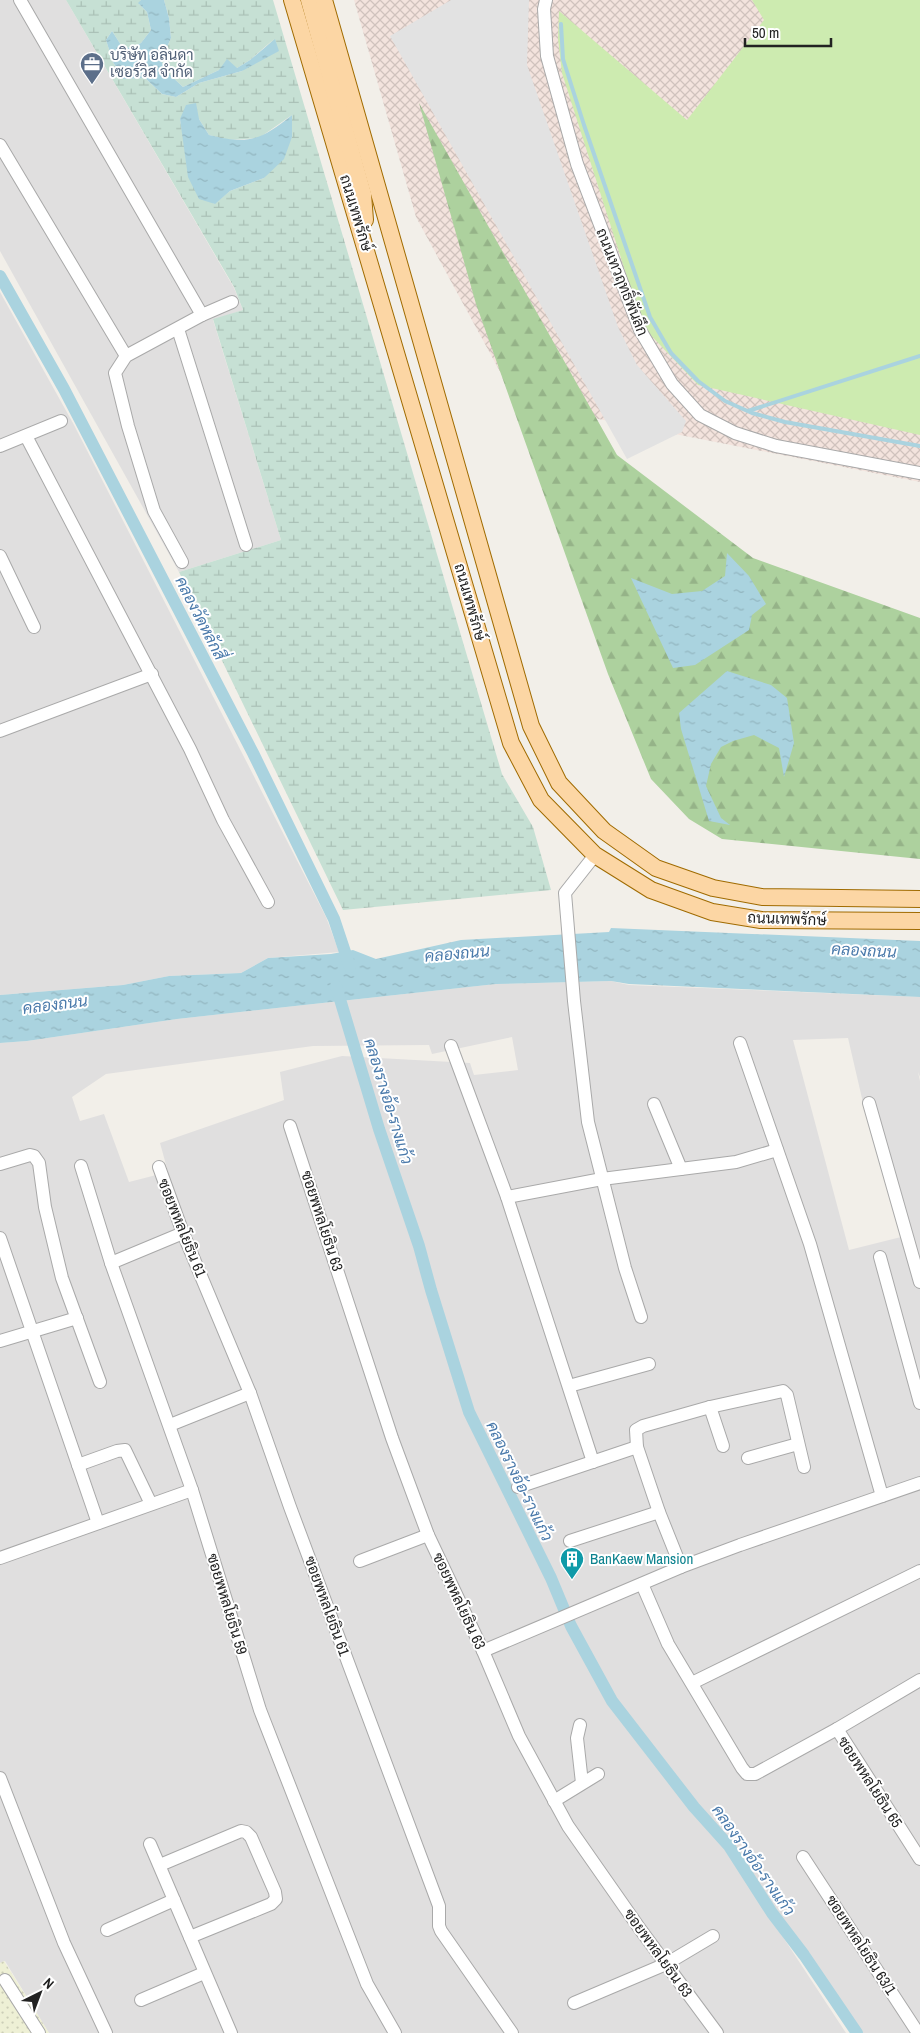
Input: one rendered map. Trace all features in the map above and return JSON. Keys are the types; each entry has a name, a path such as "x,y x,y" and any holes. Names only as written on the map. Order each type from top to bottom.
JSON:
{"main road":[{"name":"ถนนเทพรักษ์","path":"292,0 511,743 541,800 595,855 650,890 712,912 761,920 920,921"},
{"path":"310,0 363,194 367,252"},
{"name":"ถนนเทพรักษ์","path":"324,0 531,726 559,783 604,831 656,868 713,888 762,897 920,899"}],"street":[{"path":"20,0 202,315"},
{"name":"ถนนเทวฤทธิ์พันลึก","path":"546,0 544,9 547,56 576,164 640,330 672,384 700,414 735,433 776,446 920,473"},
{"path":"0,145 126,356"},
{"path":"182,562 154,511 126,418 115,373 126,356 202,315 232,302"},
{"path":"178,329 246,545"},
{"path":"0,446 61,420"},
{"path":"26,436 190,748 223,820 268,902"},
{"path":"0,556 34,628"},
{"path":"0,731 152,674"},
{"path":"595,855 565,893 574,1001 588,1122 641,1317"},
{"path":"740,1042 810,1244 882,1496"},
{"path":"451,1046 507,1197 593,1462"},
{"path":"869,1103 920,1282"},
{"path":"654,1104 681,1169"},
{"name":"ซอยพหลโยธิน 63","path":"290,1126 392,1438 428,1535 483,1651 519,1736 568,1826 717,2033"},
{"path":"507,1197 602,1179 736,1162 777,1150"},
{"path":"0,1164 30,1155 34,1156 39,1163 46,1207 62,1278 100,1382"},
{"name":"ซอยพหลโยธิน 59","path":"81,1166 111,1263 192,1490 260,1710 367,1984 395,2033"},
{"name":"ซอยพหลโยธิน 61","path":"159,1167 250,1393 294,1517 439,1906 439,1926 441,1931 512,2033"},
{"path":"111,1263 184,1233"},
{"path":"0,1238 98,1523"},
{"path":"880,1257 920,1403"},
{"path":"0,1340 77,1318"},
{"path":"569,1386 649,1364"},
{"path":"681,1567 659,1512 637,1447 636,1430 643,1426 710,1407 783,1391 787,1395 804,1467"},
{"path":"170,1425 250,1393"},
{"path":"710,1407 723,1446"},
{"path":"748,1458 798,1444"},
{"path":"518,1488 637,1447"},
{"path":"78,1464 125,1450 151,1504"},
{"path":"483,1651 681,1567 920,1483"},
{"path":"0,1558 192,1490"},
{"path":"570,1542 659,1512"},
{"path":"360,1561 428,1535"},
{"path":"692,1683 920,1571"},
{"path":"642,1584 668,1644 747,1774 756,1774 920,1680"},
{"path":"580,1725 577,1738 582,1783"},
{"name":"ซอยพหลโยธิน 65","path":"837,1729 920,1859"},
{"path":"554,1801 598,1774"},
{"path":"0,1778 3,1795 64,1943 106,2033"},
{"path":"160,1865 241,1831 246,1832 251,1837 275,1892 276,1900 271,1904 190,1937"},
{"path":"150,1844 231,2033"},
{"name":"ซอยพหลโยธิน 63/1","path":"803,1857 918,2033"},
{"path":"107,1930 174,1900"},
{"path":"574,2003 666,1964 713,1936"},
{"path":"141,2000 204,1973"},
{"path":"5,1980 39,2033"}],"shaded area":[{"path":"0,0 66,0 234,288 243,310 213,320 281,540 179,572 0,251"},
{"path":"354,0 920,0 920,482 517,403 416,217"},
{"path":"451,0 529,0 527,65 618,327 637,365 686,421 682,432 627,459 390,36"},
{"path":"0,292 74,425 326,917 339,952 268,958 241,973 169,976 123,985 0,995"},
{"path":"611,981 629,985 920,997 920,1077 918,1072 920,1081 920,2033 858,2033 732,1842 723,1846 846,2033 49,2033 5,1961 0,1963 0,1043 27,1041 177,1019 496,984","holes":["512,1037 518,1070 474,1075 470,1063 342,1056 280,1072 284,1100 160,1143 168,1172 129,1182 104,1114 80,1121 72,1097 106,1074 313,1046 429,1045 432,1054","848,1038 864,1107 901,1237 849,1250 793,1040"]}],"green space":[{"path":"66,0 141,0 139,4 147,12 151,30 141,43 130,48 121,45 112,31 106,40 113,62 123,79 145,78 162,94 176,97 199,83 242,71 274,39 250,60 237,68 219,70 183,87 168,73 161,61 171,38 169,18 164,0 273,0 502,774 533,827 551,890 343,910 179,572 281,540 213,319 243,310 234,287","holes":["292,115 292,137 264,178 230,191 214,204 184,142 180,119 199,119 209,135 229,140 259,138"]},
{"path":"752,0 920,0 920,435 698,385 643,327 562,73 558,39 559,11 687,120 764,20"},
{"path":"419,103 617,455 753,558 920,618 920,859 722,839 689,819 651,779 608,674 476,304"},
{"path":"4,1961 49,2033 0,2033 0,1963"}],"water":[{"path":"141,0 164,0 169,18 171,38 161,61 168,73 183,87 219,70 227,59 237,68 250,60 275,39 279,51 242,71 199,83 176,97 162,94 145,78 123,79 113,62 106,40 112,31 121,45 130,48 141,43 151,30 147,12 138,3"},
{"path":"196,103 199,119 209,135 234,140 245,140 263,135 292,115 292,137 284,159 264,178 230,191 215,204 199,199 188,177 180,119 186,105"},
{"path":"727,553 749,576 766,604 752,615 749,630 695,665 673,668 631,578 672,594 702,591 725,576"},
{"path":"727,671 771,685 787,698 794,743 784,777 779,748 754,735 733,741 721,747 711,764 706,786 721,818 730,825 709,821 681,729 679,713"},
{"name":"คลองถนน","path":"611,928 920,941 920,997 629,984 611,981 496,984 177,1019 27,1041 0,1043 0,995 123,985 169,976 241,973 268,958 331,954 353,950 376,959 461,940 609,932"}],"waterway":[{"path":"561,24 563,59 584,125 650,317 671,353 698,381 725,401 752,413 785,422 920,446"},
{"name":"คลองวัดหลักสี่","path":"0,276 64,389 253,753 334,919 350,967"},
{"path":"748,411 920,356"},
{"name":"คลองรางอ้อ-รางแก้ว","path":"336,986 379,1129 419,1246 469,1412 551,1578 571,1626 612,1701 694,1807 729,1846 772,1913 804,1955 857,2033"}],"place":[{"name":"บริษัท อลินดา เซอร์วิส จำกัด","path":"92,85"},
{"name":"BanKaew Mansion","path":"572,1580"}]}
